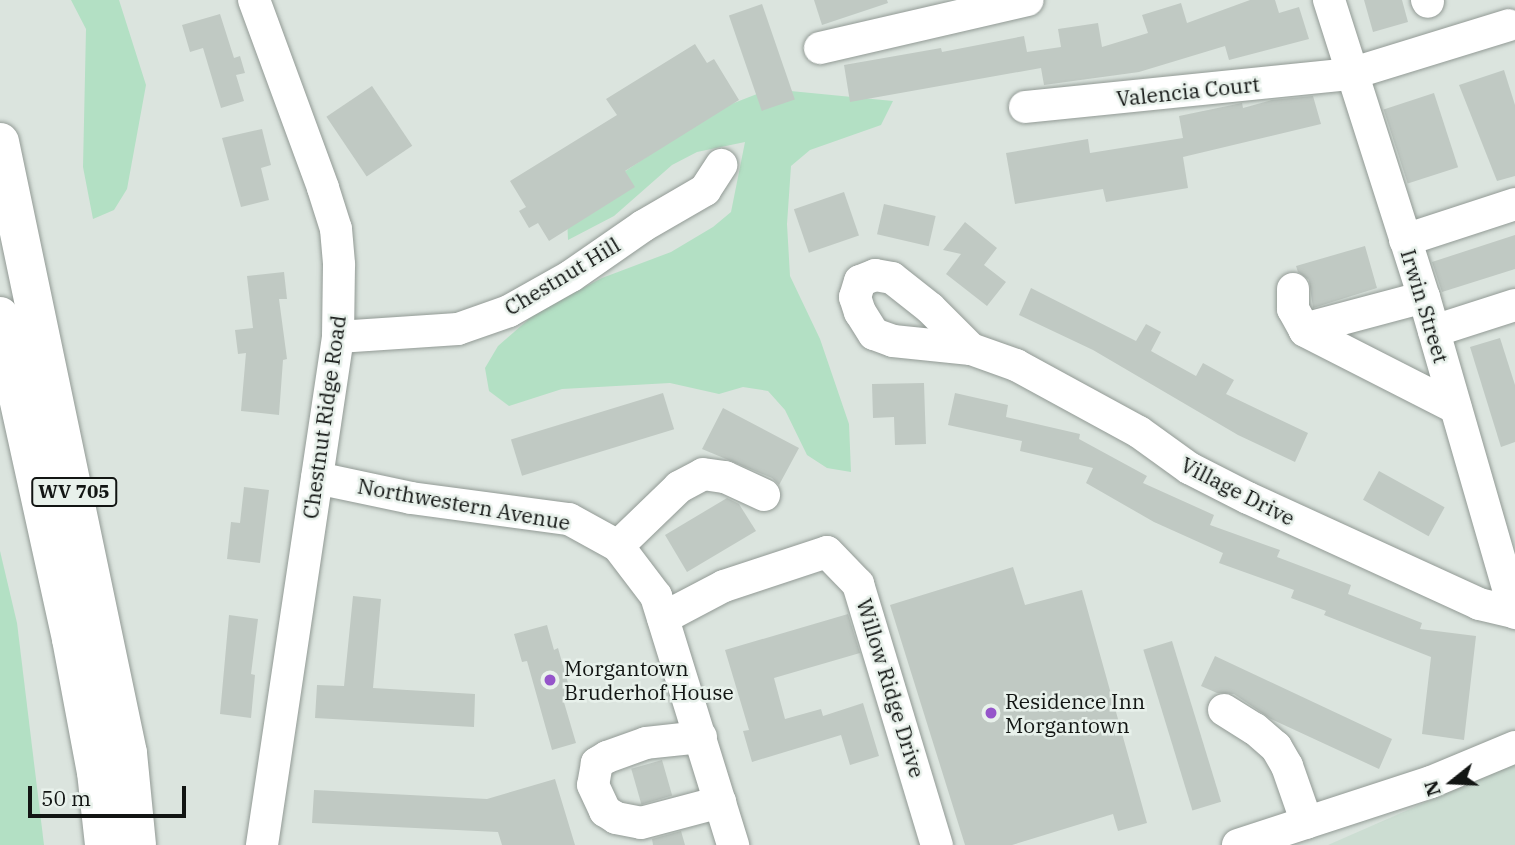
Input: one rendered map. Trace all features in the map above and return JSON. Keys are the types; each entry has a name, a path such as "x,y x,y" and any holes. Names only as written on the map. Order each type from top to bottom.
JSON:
{"main road":[{"name":"WV 705","path":"0,142 128,753 136,845"},
{"name":"WV 705","path":"0,316 71,639 96,772 104,845"}],"street":[{"name":"Chestnut Ridge Road","path":"254,0 323,188 335,229 339,265 338,337 262,845"},
{"path":"820,48 1028,0"},
{"name":"Irwin Street","path":"1329,0 1350,74 1424,297 1515,613"},
{"name":"Valencia Court","path":"1025,107 1350,74 1508,25"},
{"name":"Chestnut Hill","path":"338,337 458,329 509,311 570,276 643,226 705,190 721,165"},
{"path":"1405,240 1515,204"},
{"path":"1293,289 1293,309 1304,329 1456,408"},
{"path":"1304,329 1424,297"},
{"path":"1434,331 1515,305"},
{"name":"Village Drive","path":"971,349 1016,365 1084,400 1139,432 1189,468 1260,503 1479,604 1515,613"},
{"path":"618,546 679,486 703,474 725,477 764,495"},
{"name":"Northwestern Avenue","path":"317,478 411,498 569,519 618,546 656,596 733,845"},
{"name":"Willow Ridge Drive","path":"663,618 724,586 827,552 858,584 937,845"},
{"path":"1224,710 1255,729 1276,747 1287,766 1307,823"},
{"path":"701,737 646,743 607,757 597,763 593,785 605,811 616,818 641,823 720,802"},
{"path":"1238,845 1431,782 1515,747"}],"shaded area":[{"path":"1515,763 1515,845 1328,845"}],"green space":[{"path":"71,0 119,0 146,85 127,189 114,210 93,219 83,167 86,29"},
{"path":"770,89 893,101 881,125 810,150 791,166 787,224 790,276 820,339 849,424 851,472 827,468 807,455 785,410 768,391 743,387 719,394 670,383 562,389 509,406 489,391 485,368 498,346 536,313 602,278 671,252 713,227 731,212 745,142 697,152 672,165 614,216 568,240 567,216 584,199 716,110"},
{"path":"0,551 17,623 44,845 0,845"}],"building":[{"path":"814,0 887,0 888,3 822,25"},
{"path":"1250,0 1275,0 1279,13 1299,7 1309,39 1229,60 1225,46 1139,72 1044,85 1041,68 850,102 844,65 941,48 942,52 1024,36 1027,52 1061,47 1058,29 1098,23 1102,47 1148,33 1142,15 1181,3 1187,23"},
{"path":"1364,0 1402,0 1408,22 1373,32"},
{"path":"762,4 795,99 762,111 729,15"},
{"path":"220,14 234,58 240,56 245,73 236,75 244,101 221,108 203,48 190,52 182,25"},
{"path":"695,44 707,63 714,59 739,100 625,171 635,187 549,241 538,223 529,228 519,211 526,207 510,181 617,115 606,99"},
{"path":"1504,70 1515,105 1515,176 1497,181 1459,85"},
{"path":"372,86 412,146 367,176 326,117"},
{"path":"1434,93 1458,167 1408,184 1384,109"},
{"path":"1313,96 1321,124 1183,157 1188,188 1106,202 1103,189 1015,204 1006,153 1088,139 1090,153 1183,138 1179,116 1242,103 1243,108 1272,100"},
{"path":"262,129 271,165 261,168 269,200 241,207 222,138"},
{"path":"844,192 859,235 809,253 794,209"},
{"path":"884,204 936,216 929,246 877,234"},
{"path":"965,222 997,248 984,265 1006,282 987,306 946,274 961,254 943,250"},
{"path":"1515,235 1515,269 1442,292 1432,262"},
{"path":"1365,246 1377,288 1313,308 1309,280 1298,272 1296,266"},
{"path":"284,272 287,299 279,299 287,359 283,360 279,415 241,411 246,353 238,354 235,330 253,328 247,276"},
{"path":"1031,288 1136,341 1146,324 1161,332 1151,351 1196,376 1203,363 1234,380 1226,394 1308,433 1295,462 1238,435 1093,350 1019,315"},
{"path":"1500,338 1515,385 1515,442 1501,447 1470,347"},
{"path":"924,383 926,444 895,445 894,417 873,418 872,384"},
{"path":"663,393 674,429 522,476 511,439"},
{"path":"955,393 1008,405 1006,417 1080,434 1079,439 1147,476 1143,483 1214,515 1210,525 1280,550 1277,557 1351,585 1348,594 1422,623 1420,629 1476,636 1464,740 1422,734 1431,657 1324,615 1326,611 1291,598 1294,590 1219,563 1223,553 1154,522 1086,483 1093,468 1020,451 1022,441 948,425"},
{"path":"723,408 799,448 779,485 772,478 702,449"},
{"path":"1379,471 1445,507 1429,536 1363,500"},
{"path":"244,487 269,490 260,563 227,559 231,522 240,523"},
{"path":"727,498 739,504 756,531 687,572 665,535"},
{"name":"Residence Inn Morgantown","path":"1013,567 1025,605 1082,590 1147,823 1118,831 1113,814 1012,845 965,845 890,605"},
{"path":"353,596 381,599 373,688 475,694 474,727 315,718 317,685 344,686"},
{"path":"848,614 860,653 774,678 785,719 821,709 823,716 863,703 879,756 850,765 841,735 752,762 743,731 749,730 725,650"},
{"path":"229,615 258,619 251,674 255,675 251,718 220,714"},
{"name":"Morgantown Bruderhof House","path":"547,625 554,650 558,648 572,697 563,699 576,743 552,750 527,661 522,662 514,634"},
{"path":"1172,641 1221,802 1192,810 1143,650"},
{"path":"1215,656 1392,739 1379,769 1271,719 1234,694 1217,693 1201,686"},
{"path":"662,760 672,796 641,804 631,769"},
{"path":"555,779 575,845 502,845 498,832 312,823 314,790 487,799"},
{"path":"681,831 685,845 653,845 652,839"}],"place":[{"name":"Morgantown Bruderhof House","path":"550,680"},
{"name":"Residence Inn Morgantown","path":"991,713"}]}
